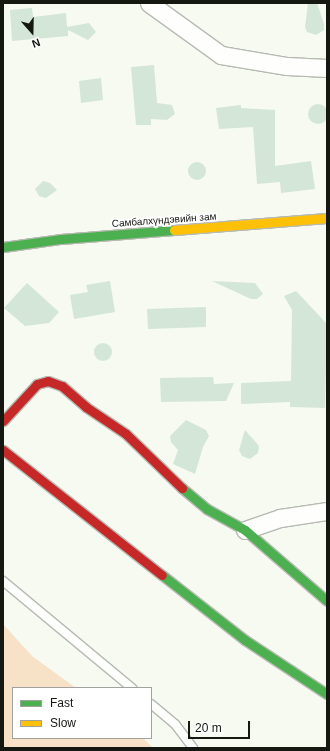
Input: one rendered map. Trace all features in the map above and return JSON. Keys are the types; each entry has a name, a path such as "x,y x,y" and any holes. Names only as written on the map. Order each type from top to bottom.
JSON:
{"street":[{"path":"149,3 221,55 287,66 327,68"},
{"name":"Самбалхүндэвийн зам","path":"3,247 61,239 327,218"},
{"path":"3,421 32,388 42,382 57,383 86,407 126,434 164,473 207,509 245,530 327,601"},
{"path":"3,450 245,640 327,694"},
{"path":"245,530 280,518 327,511"}],"lane":[{"path":"3,581 131,687"},
{"path":"152,705 175,724 193,748"}],"shaded area":[{"path":"3,624 32,656 75,687 12,687 12,739 144,739 153,748 3,748"}],"building":[{"path":"308,3 317,3 324,24 324,30 316,35 307,32 305,27"},
{"path":"32,8 33,17 66,13 67,27 89,23 96,32 88,40 68,30 68,36 12,41 10,10"},
{"path":"154,65 157,103 172,105 175,114 167,120 151,119 151,125 136,125 131,67"},
{"path":"101,78 103,100 81,103 79,81"},
{"path":"318,104 325,107 328,114 325,121 318,124 311,121 308,114 311,107"},
{"path":"241,105 241,108 275,110 275,166 311,161 315,189 281,193 280,182 257,184 253,127 219,129 216,108"},
{"path":"197,162 203,165 206,171 203,177 197,180 191,177 188,171 191,165"},
{"path":"43,181 50,183 57,190 46,198 39,196 35,189"},
{"path":"110,281 115,312 74,319 70,295 88,292 86,285"},
{"path":"212,281 255,283 263,294 257,299 251,299"},
{"path":"27,283 59,312 49,323 25,326 4,308"},
{"path":"296,291 327,324 325,408 290,407 290,402 241,404 241,383 291,381 292,310 284,296"},
{"path":"206,307 206,327 148,329 147,309"},
{"path":"103,343 109,346 112,352 109,358 103,361 97,358 94,352 97,346"},
{"path":"213,377 214,384 234,383 226,401 161,402 160,378"},
{"path":"186,420 206,430 209,436 203,447 195,474 173,464 178,450 171,442 170,436"},
{"path":"245,430 259,446 258,453 250,459 242,456 239,450"}],"traffic: fast":[{"path":"3,247 61,239 174,230"},
{"path":"182,488 207,509 245,530 327,601"},
{"path":"162,575 245,640 327,694"}],"traffic: slow":[{"path":"174,230 327,218"}],"traffic: jam":[{"path":"3,421 37,384 48,381 62,386 86,407 126,434 182,488"},
{"path":"3,450 162,575"}]}
